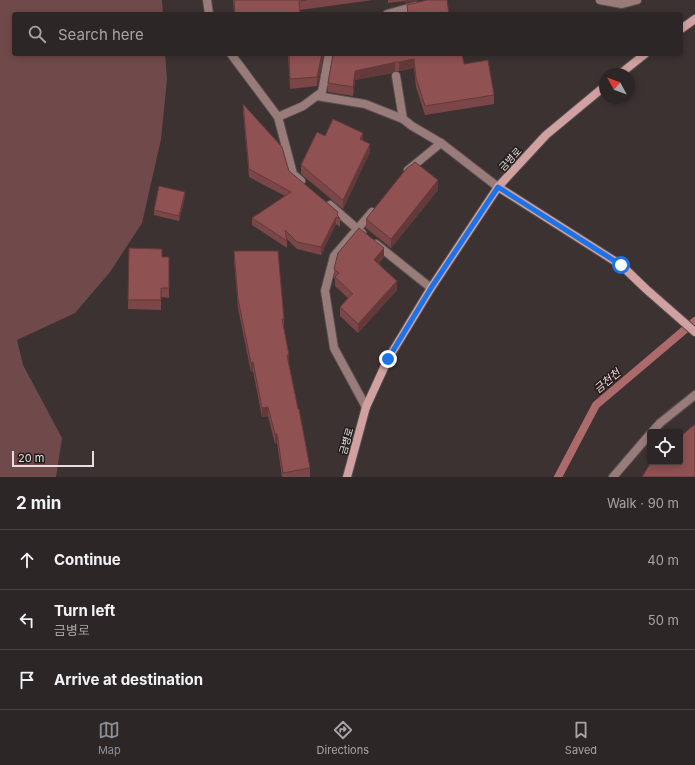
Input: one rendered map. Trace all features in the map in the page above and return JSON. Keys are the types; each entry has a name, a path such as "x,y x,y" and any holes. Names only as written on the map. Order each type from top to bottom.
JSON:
{"street":[{"path":"207,0 210,12"},
{"path":"600,0 622,4 637,0"},
{"path":"395,12 422,5"},
{"path":"683,28 695,19"},
{"path":"232,56 278,117 293,174 305,184"},
{"path":"278,117 303,106 322,92 330,56"},
{"path":"628,68 642,56"},
{"path":"396,76 403,119"},
{"name":"금병로","path":"347,477 366,407 388,359 431,288 498,187 546,135 599,91"},
{"path":"317,96 365,104 403,119 441,143 498,187 621,265 695,332"},
{"path":"402,175 441,143"},
{"path":"322,199 431,288"},
{"path":"366,407 334,348 325,291 334,256 378,205"},
{"path":"655,429 695,395"},
{"path":"612,477 647,437"}],"shaded area":[{"path":"0,0 162,0 163,12 12,12 12,56 165,56 167,79 161,139 142,223 110,272 75,313 17,340 23,365 62,438 56,477 0,477"}],"building":[{"path":"234,0 306,0 299,1 300,12 235,12"},
{"path":"427,0 447,0 449,12 408,12 407,5"},
{"path":"289,56 322,56 317,77 290,79"},
{"path":"333,56 462,56 464,64 488,60 494,95 425,106 416,78 414,59 355,71 353,87 328,83"},
{"path":"243,104 282,147 289,171 338,212 337,214 340,219 336,217 321,247 297,242 285,230 287,241 252,218 291,192 249,169"},
{"path":"333,119 363,133 360,139 370,144 343,200 301,165 317,132 325,136"},
{"path":"415,162 438,180 391,239 366,219 406,169"},
{"path":"159,186 185,192 179,216 154,210"},
{"path":"359,228 384,248 374,260 397,281 358,324 340,307 353,294 335,277 339,273 334,269 338,253"},
{"path":"129,248 162,249 162,257 169,257 169,288 161,288 161,300 128,300"},
{"path":"234,251 278,251 284,319 282,319 289,355 287,355 310,468 283,473 277,434 275,434 268,407 262,408 253,362 251,363 238,299"},
{"path":"695,424 695,477 642,477 649,465 683,465 683,434"}],"waterway":[{"name":"금천천","path":"558,477 596,405 695,321"}],"route":[{"path":"388,359 431,288 498,187 621,265"}]}
